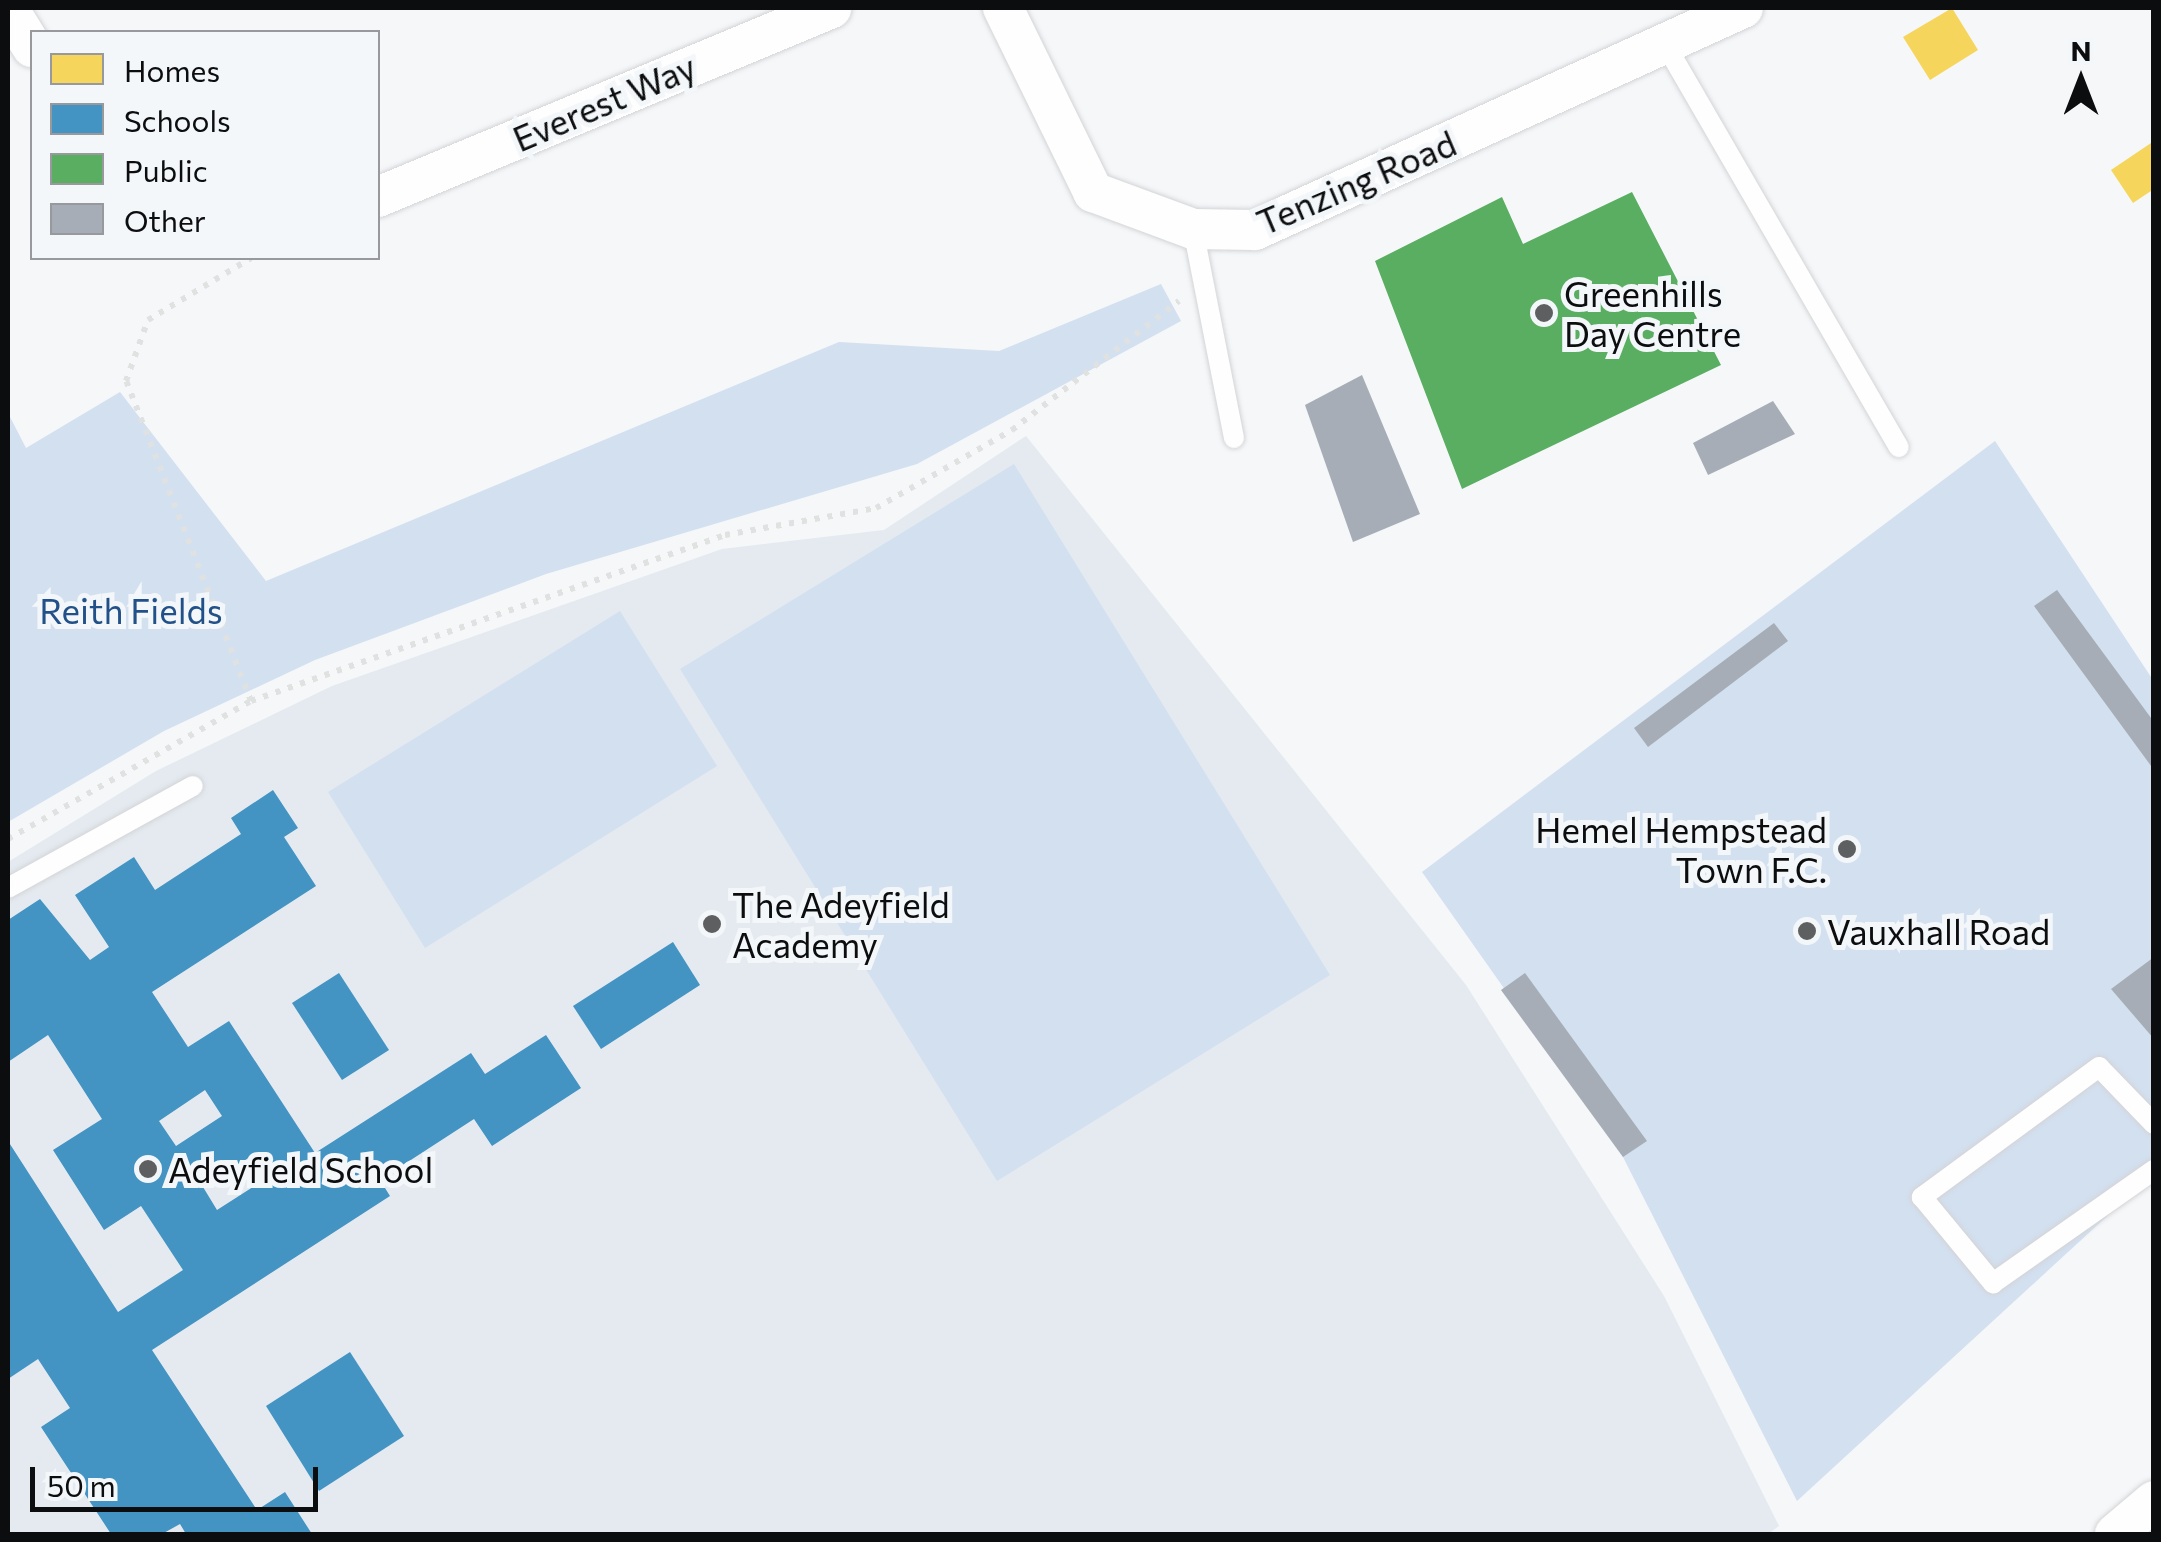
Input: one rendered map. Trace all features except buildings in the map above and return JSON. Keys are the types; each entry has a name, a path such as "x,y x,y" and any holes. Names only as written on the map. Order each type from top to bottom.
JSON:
{"street":[{"path":"8,8 30,44"},
{"name":"Everest Way","path":"380,196 831,8"},
{"name":"Tenzing Road","path":"1003,8 1094,192 1193,230 1255,230 1743,8"},
{"path":"2115,1534 2154,1501"}],"lane":[{"path":"1665,44 1900,447"},
{"path":"1193,230 1200,286 1234,438"},
{"path":"8,888 192,786"},
{"path":"2154,1124 2099,1066 1922,1198 1993,1283 2154,1170"}],"path":[{"path":"248,260 148,320 126,382 251,701"},
{"path":"8,839 251,701 725,535 876,508 1012,430 1200,286"}],"shaded area":[{"name":"The Adeyfield Academy","path":"1026,436 1466,985 1664,1296 1779,1526 1768,1534 8,1534 8,862 156,771 332,686 722,549 884,530"}],"green space":[{"name":"Reith Fields","path":"1161,284 1181,321 917,464 546,574 315,660 164,731 8,822 8,413 26,448 120,392 266,581 839,342 999,351"},
{"name":"Vauxhall Road","path":"1995,441 2153,680 2153,1174 1797,1501 1623,1157 1422,872"},
{"path":"1014,464 1330,975 997,1181 680,669"},
{"path":"620,611 717,766 425,948 328,792"}],"place":[{"name":"Greenhills Day Centre","path":"1544,313"},
{"name":"Hemel Hempstead Town F.C.","path":"1847,849"},
{"name":"The Adeyfield Academy","path":"712,924"},
{"name":"Vauxhall Road","path":"1807,931"},
{"name":"Adeyfield School","path":"148,1169"}]}
